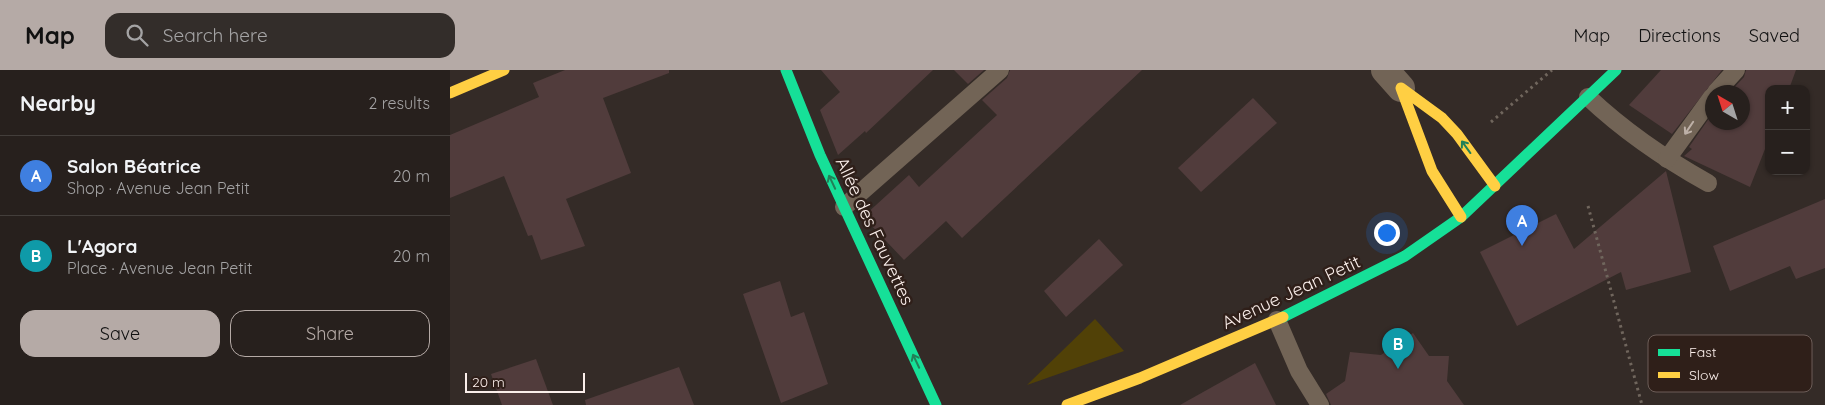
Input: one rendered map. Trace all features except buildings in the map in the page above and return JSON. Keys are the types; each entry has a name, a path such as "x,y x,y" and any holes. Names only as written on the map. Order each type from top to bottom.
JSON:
{"street":[{"path":"450,93 504,70"},
{"name":"Allée des Fauvettes","path":"786,70 844,207 936,405"},
{"name":"Avenue Jean Petit","path":"1067,405 1140,378 1277,320 1405,256 1461,217 1616,70"},
{"path":"1393,79 1442,118 1457,134 1495,186"},
{"path":"1393,79 1421,150 1445,197 1461,217"}],"lane":[{"path":"844,207 1000,70"},
{"path":"1722,85 1736,70"},
{"path":"1588,97 1612,120 1667,160 1708,182"},
{"path":"1667,160 1705,107"},
{"path":"1277,320 1299,371 1320,405"}],"path":[{"path":"1504,112 1552,70"},
{"path":"1588,206 1642,405"}],"shaded area":[{"path":"1095,319 1124,351 1027,385"}],"traffic: fast":[{"path":"786,70 820,155 936,405"},
{"path":"1283,317 1405,256 1461,217 1616,70"}],"traffic: slow":[{"path":"450,93 504,70"},
{"path":"1461,217 1432,171 1401,88 1442,118 1457,134 1495,186"},
{"path":"1067,405 1140,378 1283,317"}],"place":[{"name":"Salon Béatrice","path":"1522,246"},
{"name":"L'Agora","path":"1398,369"}]}
